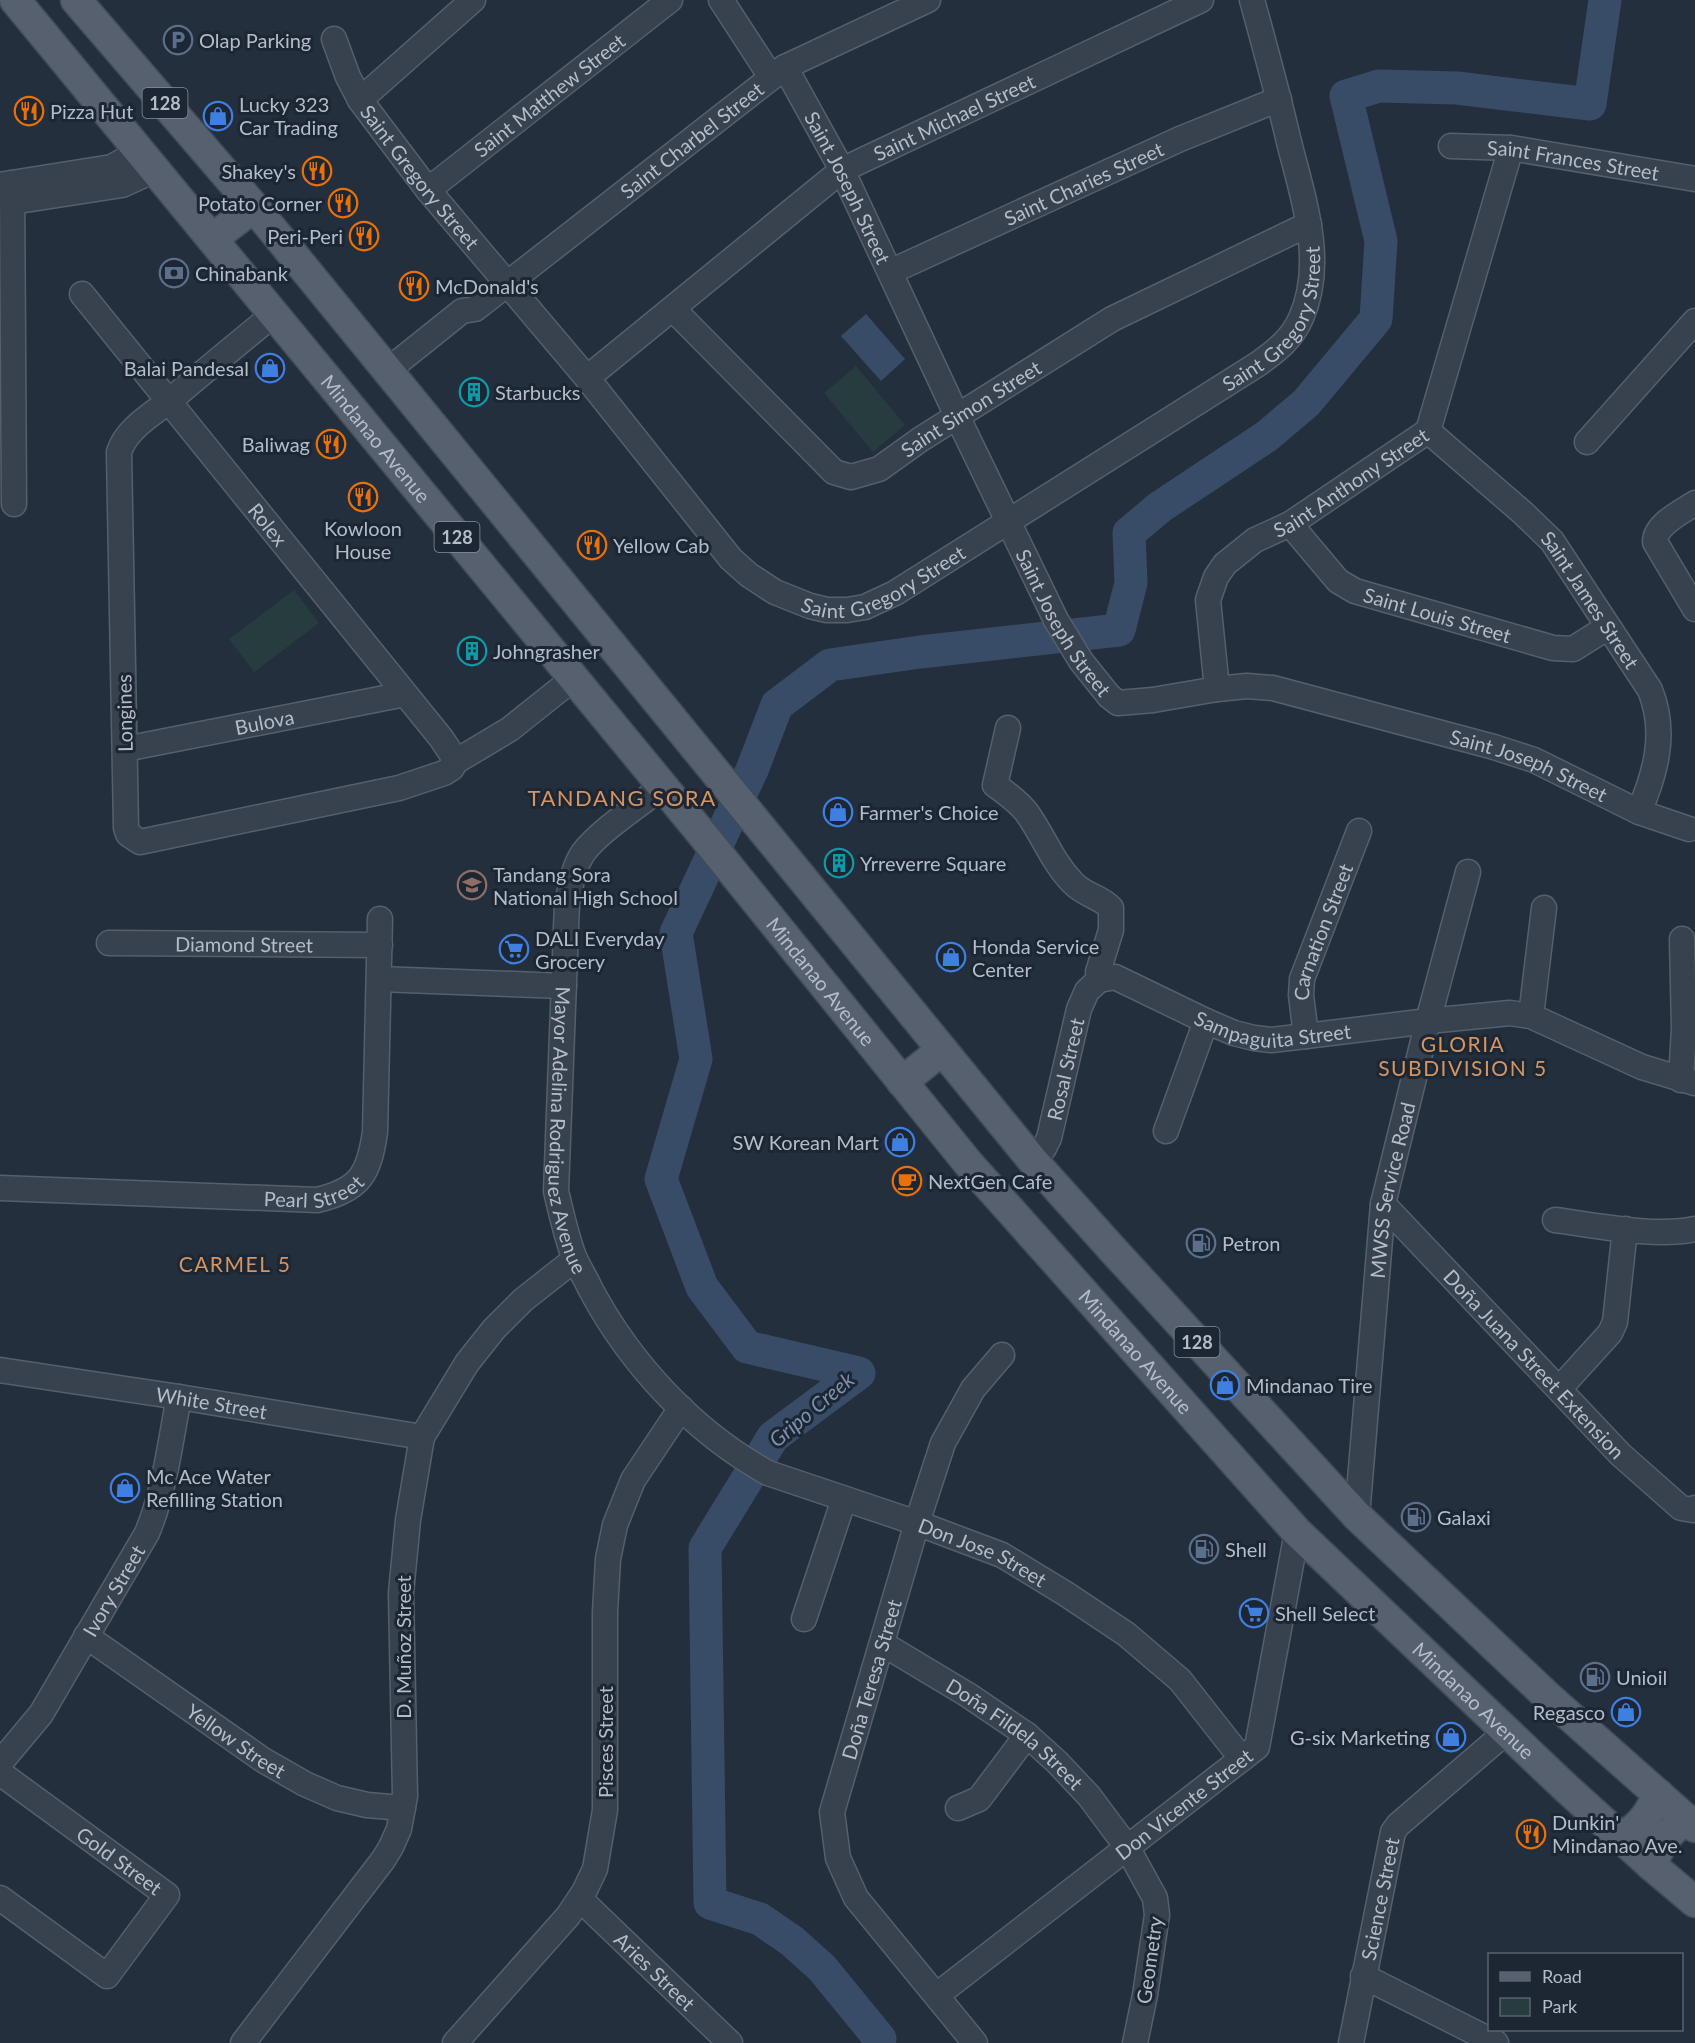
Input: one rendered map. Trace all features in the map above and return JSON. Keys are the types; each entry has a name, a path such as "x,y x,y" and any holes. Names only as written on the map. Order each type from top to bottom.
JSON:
{"main road":[{"name":"Mindanao Avenue","path":"15,0 663,786 968,1163 1297,1532 1506,1732 1651,1865 1695,1902"},
{"name":"128","path":"76,0 254,207 1033,1161 1358,1516 1546,1695 1690,1822"},
{"path":"212,239 254,207"},
{"path":"902,1082 942,1050"},
{"path":"1622,1838 1644,1820 1653,1808 1658,1794"},
{"path":"1651,1865 1664,1839 1690,1822"}],"street":[{"path":"360,100 473,0"},
{"name":"Saint Matthew Street","path":"428,190 670,0"},
{"name":"Saint Joseph Street","path":"721,0 778,72 842,170 957,417 1056,620 1081,662 1109,696 1118,703 1247,686 1273,688 1494,747 1534,760 1639,812 1689,829"},
{"name":"Saint Charbel Street","path":"392,377 470,322 475,309 778,72 928,0"},
{"name":"Saint Michael Street","path":"587,378 842,170 1201,0"},
{"name":"Saint Gregory Street","path":"334,39 348,77 360,100 428,190 587,378 731,559 762,584 801,603 827,610 847,610 881,601 1258,364 1284,344 1301,319 1307,303 1312,271 1309,224 1252,0"},
{"name":"Saint Charies Street","path":"890,272 1180,139 1279,99"},
{"name":"Saint Frances Street","path":"1451,146 1511,148 1695,179"},
{"name":"Saint Anthony Street","path":"1217,689 1208,600 1216,577 1225,564 1255,540 1290,524 1428,431 1511,148"},
{"path":"8,190 147,160"},
{"path":"8,190 122,185 147,160"},
{"path":"8,190 7,462 14,504"},
{"name":"Saint Simon Street","path":"673,309 834,472 851,477 879,469 1112,319 1309,224"},
{"name":"Rolex","path":"82,294 405,694 454,759"},
{"name":"Longines","path":"274,314 127,437 119,452 126,828 128,834 140,842 399,788 444,773 452,768 454,759"},
{"path":"1587,442 1695,321"},
{"name":"Saint James Street","path":"1428,431 1552,541 1640,672 1657,706 1659,727 1658,758 1652,781 1639,812"},
{"path":"1695,503 1659,529 1654,542 1695,609"},
{"name":"Saint Louis Street","path":"1290,524 1338,581 1355,591 1553,648 1573,649 1608,627"},
{"path":"454,759 510,729 574,678"},
{"name":"Bulova","path":"125,749 405,694"},
{"path":"1008,728 995,785 1022,807 1049,851 1072,882 1082,892 1106,903 1111,908 1111,930 1098,972 1099,980"},
{"name":"Mayor Adelina Rodriguez Avenue","path":"663,786 600,836 583,853 574,872 567,903 556,1191 575,1260 617,1335 681,1408"},
{"name":"Carnation Street","path":"1306,1036 1300,995 1302,979 1359,831"},
{"name":"MWSS Service Road","path":"1358,1516 1383,1204 1468,872"},
{"path":"1531,1016 1544,908"},
{"name":"Pearl Street","path":"0,1188 316,1200 339,1195 363,1174 371,1157 375,1132 380,919"},
{"path":"1682,939 1684,1029 1688,1081"},
{"name":"Diamond Street","path":"109,943 380,945"},
{"name":"Sampaguita Street","path":"1099,980 1115,977 1206,1022 1234,1033 1271,1040 1510,1013 1531,1016 1642,1067 1688,1081"},
{"path":"379,979 564,986"},
{"name":"Rosal Street","path":"1033,1161 1049,1138 1079,1009 1086,991 1099,980"},
{"path":"1166,1131 1206,1022"},
{"name":"Doña Juana Street Extension","path":"1383,1204 1630,1462 1681,1508 1693,1510 1695,1508"},
{"path":"1555,1220 1625,1229 1675,1232 1695,1229"},
{"path":"1560,1388 1610,1333 1615,1322 1625,1229"},
{"name":"D. Muñoz Street","path":"243,2043 383,1860 399,1829 405,1796 401,1593 408,1520 422,1437 467,1363 494,1329 523,1300 575,1260"},
{"name":"Doña Teresa Street","path":"975,2043 856,1898 838,1858 832,1812 917,1523 943,1443 973,1389 1002,1355"},
{"name":"White Street","path":"0,1370 422,1437"},
{"name":"Ivory Street","path":"0,1763 40,1714 147,1533 157,1510 163,1485 178,1397"},
{"name":"Don Jose Street","path":"681,1408 751,1463 768,1473 917,1523 1002,1556 1066,1594 1126,1635 1180,1680 1242,1759"},
{"name":"Pisces Street","path":"455,2043 568,1916 580,1899 595,1869 605,1810 605,1612 608,1559 615,1525 633,1480 681,1408"},
{"path":"804,1619 844,1499"},
{"name":"Don Vicente Street","path":"937,1995 1257,1747 1297,1532"},
{"name":"Yellow Street","path":"86,1636 263,1760 305,1784 337,1798 367,1805 403,1808"},
{"name":"Doña Fildela Street","path":"883,1644 968,1695 1027,1735 1058,1762 1089,1796 1127,1846"},
{"name":"Science Street","path":"1351,2043 1392,1832 1506,1732"},
{"path":"958,1808 979,1800 1027,1735"},
{"name":"Gold Street","path":"0,1773 167,1895 107,1976 0,1898"},
{"name":"Geometry","path":"1127,1846 1155,1899 1157,1915 1135,2043"},
{"name":"Aries Street","path":"580,1899 716,2038"},
{"path":"1363,1976 1496,2043"}],"green space":[{"path":"856,366 905,425 873,452 824,393"},
{"path":"294,590 319,623 254,672 229,639"}],"water":[{"path":"866,314 905,359 881,381 841,336"}],"waterway":[{"name":"Gripo Creek","path":"878,2043 880,2039 822,1968 792,1941 760,1919 710,1903 705,1548 773,1437 859,1373 747,1347 702,1287 661,1179 696,1059 676,933 752,770 777,705 830,665 920,652 1119,630 1131,583 1129,533 1160,507 1267,436 1306,403 1376,319 1381,241 1346,96 1379,86 1457,88 1590,104 1605,0"}],"place":[{"name":"Olap Parking","path":"178,40"},
{"name":"Pizza Hut","path":"29,111"},
{"name":"Lucky 323 Car Trading","path":"218,116"},
{"name":"Shakey's","path":"317,171"},
{"name":"Potato Corner","path":"343,203"},
{"name":"Peri-Peri","path":"364,236"},
{"name":"Chinabank","path":"174,273"},
{"name":"McDonald's","path":"414,286"},
{"name":"Balai Pandesal","path":"270,368"},
{"name":"Starbucks","path":"474,392"},
{"name":"Baliwag","path":"331,444"},
{"name":"Kowloon House","path":"363,497"},
{"name":"Yellow Cab","path":"592,545"},
{"name":"Johngrasher","path":"472,651"},
{"name":"Farmer's Choice","path":"838,812"},
{"name":"Yrreverre Square","path":"839,863"},
{"name":"Tandang Sora National High School","path":"472,885"},
{"name":"DALI Everyday Grocery","path":"514,949"},
{"name":"Honda Service Center","path":"951,957"},
{"name":"SW Korean Mart","path":"900,1142"},
{"name":"NextGen Cafe","path":"907,1181"},
{"name":"Petron","path":"1201,1243"},
{"name":"Mindanao Tire","path":"1225,1385"},
{"name":"Mc Ace Water Refilling Station","path":"125,1488"},
{"name":"Galaxi","path":"1416,1517"},
{"name":"Shell","path":"1204,1549"},
{"name":"Shell Select","path":"1254,1613"},
{"name":"Unioil","path":"1595,1677"},
{"name":"Regasco","path":"1626,1712"},
{"name":"G-six Marketing","path":"1451,1737"},
{"name":"Dunkin' Mindanao Ave.","path":"1531,1834"}],"district":[{"name":"TANDANG SORA","path":"622,797"},
{"name":"GLORIA SUBDIVISION 5","path":"1463,1055"},
{"name":"CARMEL 5","path":"235,1263"}]}
